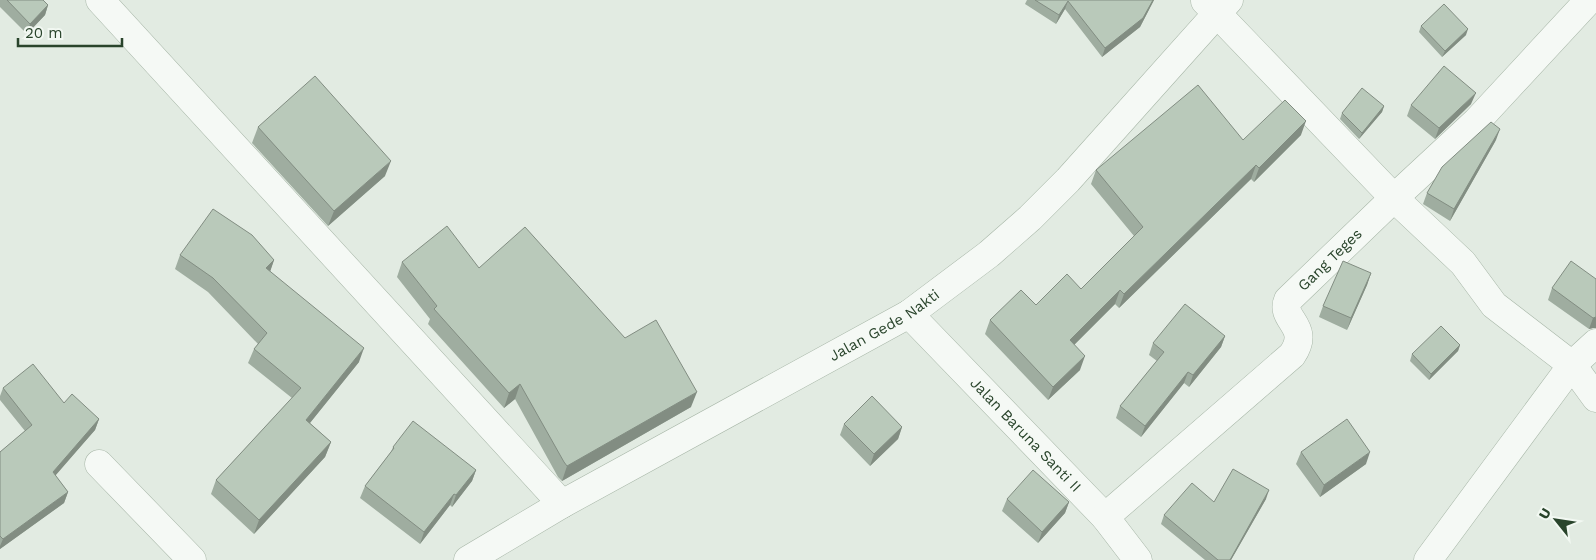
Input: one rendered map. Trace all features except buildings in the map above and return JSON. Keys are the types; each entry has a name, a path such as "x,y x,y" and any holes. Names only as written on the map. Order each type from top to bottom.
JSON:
{"street":[{"path":"100,0 562,504"},
{"path":"1589,0 1596,7"},
{"name":"Gang Teges","path":"1105,517 1292,355 1298,347 1300,337 1295,325 1286,312 1288,300 1476,122 1589,0"},
{"path":"1217,4 1394,198 1462,263 1494,305 1572,365 1596,398"},
{"name":"Jalan Gede Nakti","path":"468,560 562,504 908,314 989,254 1030,218 1068,180 1217,4"},
{"name":"Jalan Baruna Santi II","path":"908,314 1105,517 1138,560"},
{"path":"1428,560 1572,365 1596,343"},
{"path":"100,464 192,560"}]}
